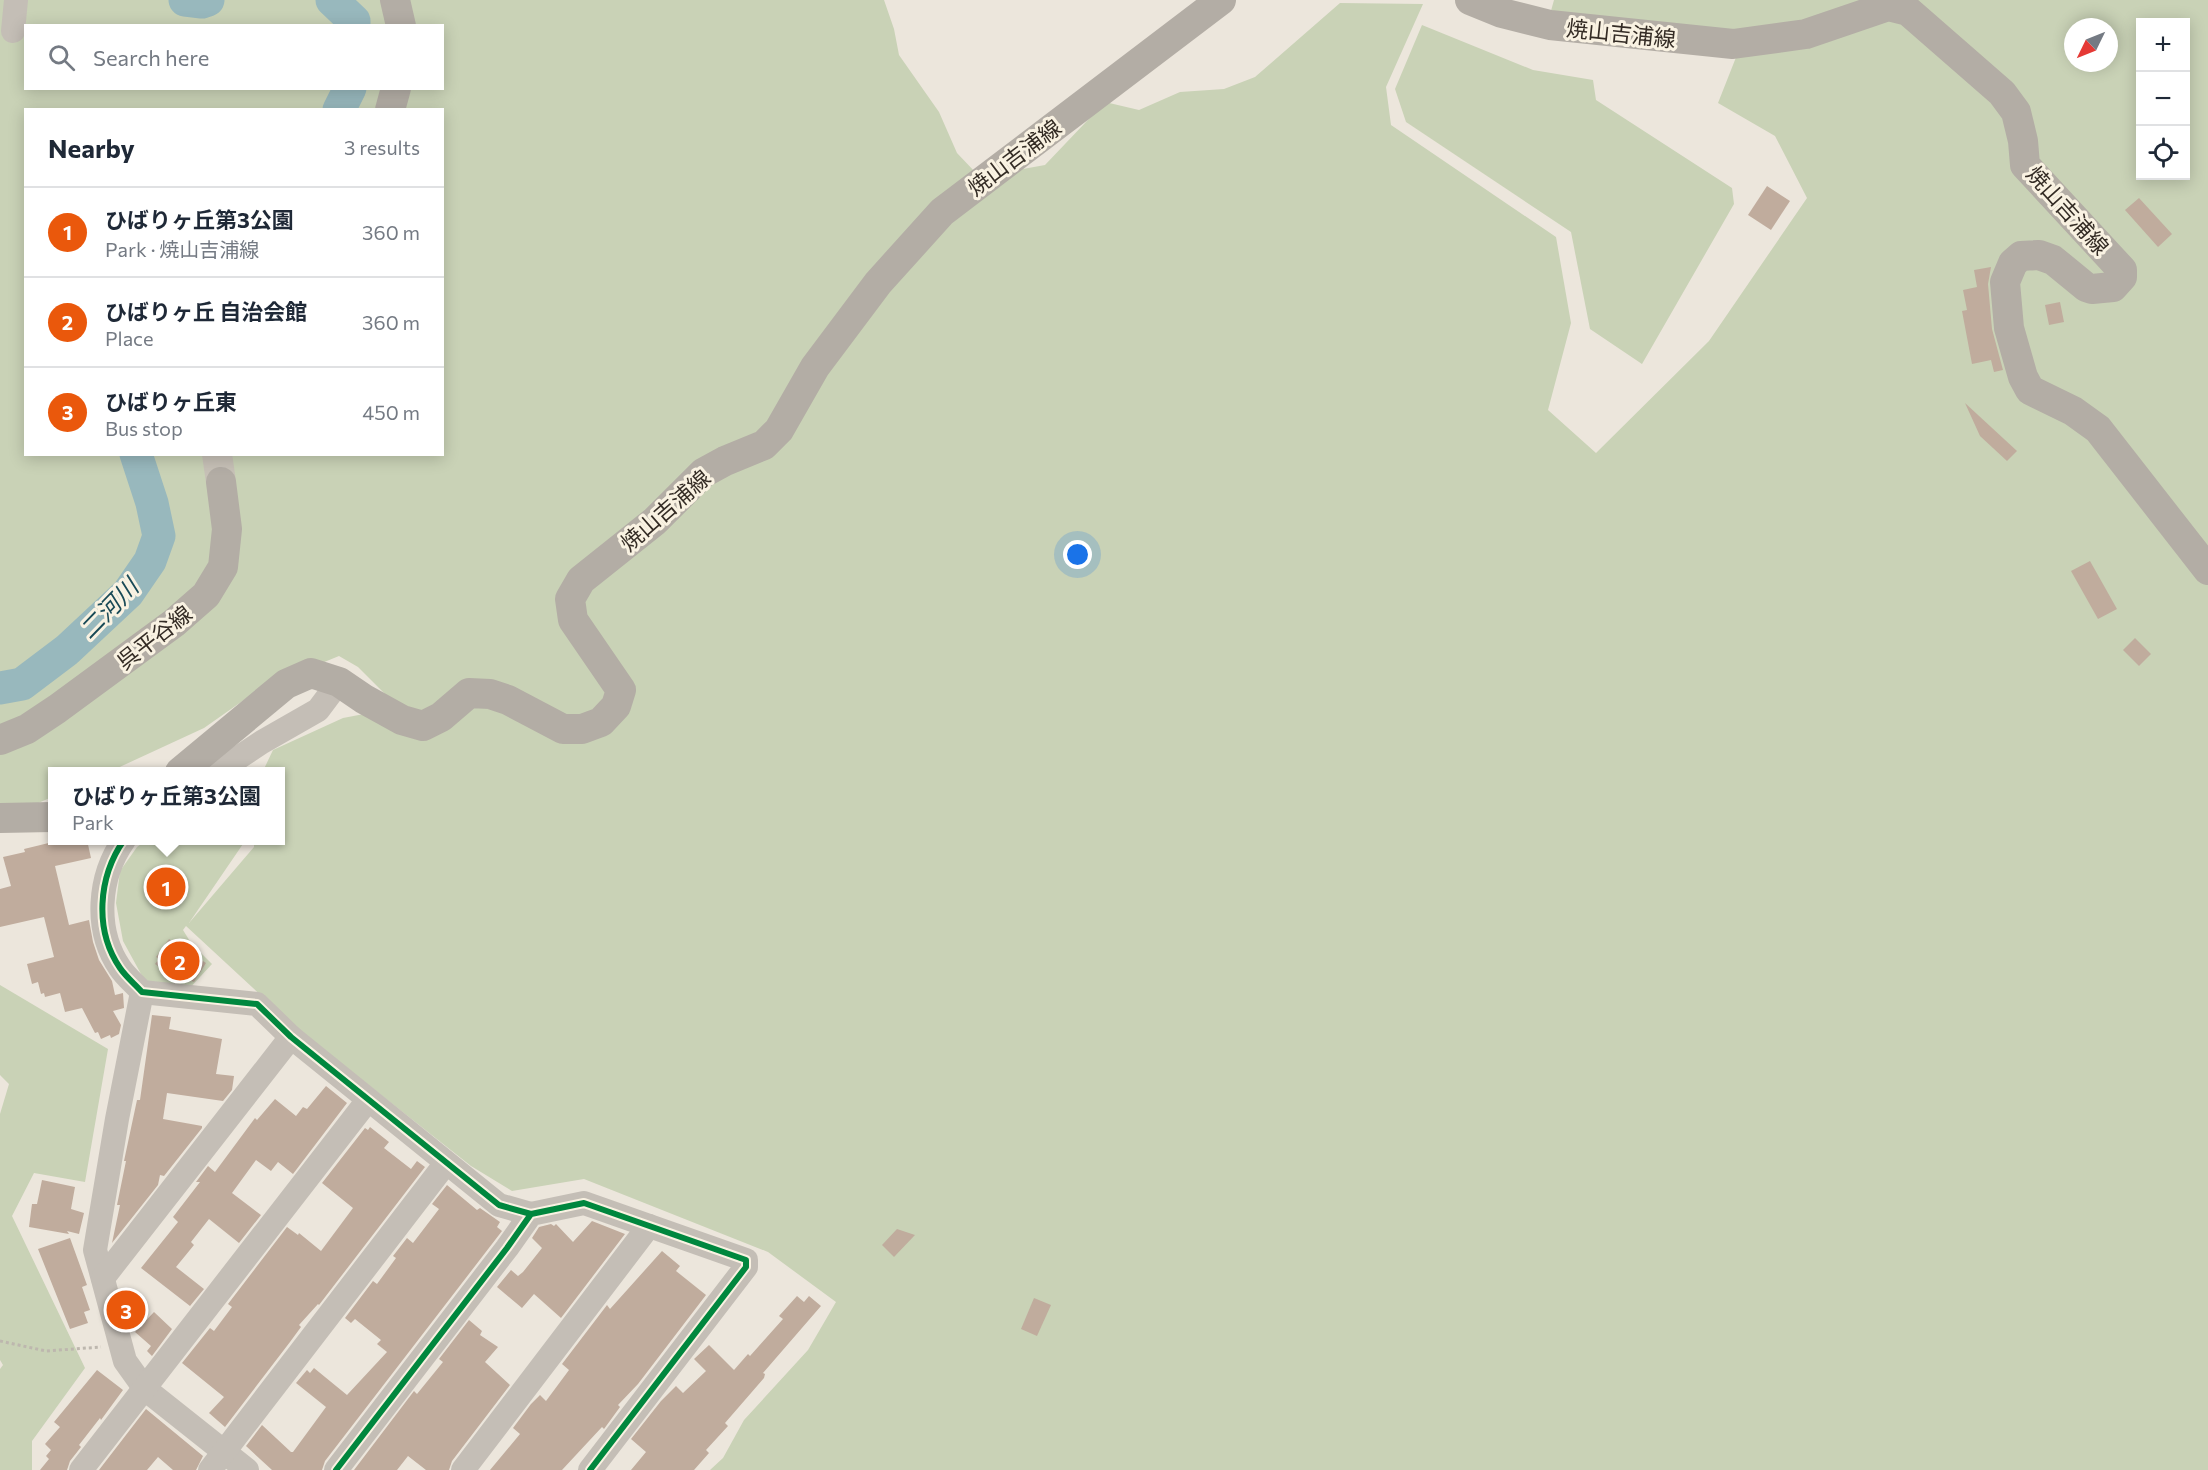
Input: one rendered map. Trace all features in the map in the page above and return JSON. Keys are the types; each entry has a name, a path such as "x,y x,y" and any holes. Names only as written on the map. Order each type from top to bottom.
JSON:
{"main road":[{"path":"395,0 401,24"},
{"name":"焼山吉浦線","path":"185,767 286,684 311,673 339,682 402,720 423,726 441,717 469,693 490,694 508,700 563,729 582,729 602,722 616,706 621,690 573,620 570,599 581,580 655,521 703,473 764,444 779,430 822,358 878,283 942,212 1221,0"},
{"name":"焼山吉浦線","path":"1470,0 1502,13 1550,25 1733,44 1806,34 1888,6 1908,11 2002,93 2016,112 2023,141 2025,165 2122,270 2122,277 2113,287 2092,289 2086,287 2053,260 2039,255 2021,256 2013,263 2005,282 2009,328 2023,377 2030,390 2073,411 2098,429 2208,570"},
{"path":"391,108 395,90"},
{"name":"呉平谷線","path":"0,740 27,729 57,710 174,623 206,595 223,567 227,529 221,482"},
{"path":"0,818 48,817"}],"street":[{"path":"13,31 16,0"},
{"path":"223,767 318,710 339,682"},
{"path":"121,845 114,855 101,894 106,939 120,968 142,992 257,1004 291,1037 499,1205 531,1214 584,1203 746,1260 746,1267 590,1470"},
{"path":"142,992 119,1108 95,1250 125,1361 145,1389 217,1461 248,1470"},
{"path":"103,1278 291,1037"},
{"path":"81,1470 368,1100"},
{"path":"217,1461 446,1163"},
{"path":"336,1470 531,1214"},
{"path":"464,1470 649,1226"}],"path":[{"path":"0,1341 46,1351 121,1345"}],"green space":[{"path":"0,0 884,0 894,29 899,55 939,112 957,153 976,173 990,175 1045,165 1105,102 1139,110 1180,92 1224,89 1255,77 1340,3 1423,4 1386,87 1391,125 1556,237 1571,323 1548,410 1596,453 1709,341 1807,198 1775,136 1718,103 1746,32 1549,18 1554,0 2208,0 2208,1470 710,1470 723,1458 744,1420 808,1350 836,1302 768,1252 584,1179 512,1191 471,1166 295,1027 186,926 183,930 191,943 212,964 187,991 147,985 123,941 116,903 120,871 137,847 140,845 242,845 189,923 254,845 285,845 285,767 265,767 273,750 343,718 364,714 388,697 358,667 339,656 317,665 281,674 204,728 120,767 48,767 48,799 36,804 0,803"},
{"path":"1422,25 1533,70 1593,80 1596,100 1732,188 1734,204 1642,364 1590,329 1571,232 1406,122 1395,89"},
{"path":"0,985 108,1049 85,1182 34,1173 12,1216 85,1368 32,1441 32,1470 0,1470 0,1369 3,1365 0,1360 0,1114 9,1084 0,1075"}],"building":[{"path":"1767,186 1790,201 1771,230 1748,215"},
{"path":"2139,198 2172,234 2158,247 2125,210"},
{"path":"1991,267 1988,284 1992,329 2003,370 1994,372 1991,360 1972,364 1962,311 1967,310 1963,290 1977,287 1974,270"},
{"path":"2060,302 2064,322 2049,325 2045,305"},
{"path":"1965,403 2017,451 2007,461 1980,436"},
{"path":"2090,561 2117,609 2098,619 2071,571"},
{"path":"2135,638 2151,654 2139,666 2123,650"},
{"path":"48,843 48,845 88,845 91,858 55,866 69,925 89,920 99,960 112,981 115,995 123,993 124,1008 113,1011 121,1025 119,1034 111,1038 110,1035 101,1039 98,1032 95,1033 82,1008 65,1012 60,993 45,997 44,993 41,994 38,982 32,984 27,964 54,957 44,917 0,927 0,889 11,886 3,857 25,852 24,849"},
{"path":"169,939 206,963 194,982 188,979 182,982 155,964 159,959 156,957"},
{"path":"152,1015 171,1017 169,1029 222,1039 216,1074 234,1076 232,1090 223,1101 167,1093 163,1119 202,1126 202,1128 164,1176 160,1175 158,1185 112,1243 120,1205 117,1205 126,1161 124,1161 137,1100 140,1100"},
{"path":"326,1086 347,1103 293,1174 278,1162 271,1171 256,1160 232,1193 261,1215 239,1243 209,1219 191,1242 194,1245 176,1267 204,1289 190,1306 141,1268 178,1222 173,1217 200,1182 196,1182 208,1166 215,1172 255,1118 257,1120 275,1099 296,1116 303,1107 307,1109"},
{"path":"370,1127 389,1142 384,1148 411,1169 417,1161 425,1167 319,1305 299,1325 301,1327 225,1427 209,1413 224,1397 182,1363 210,1328 214,1331 232,1307 228,1304 287,1227 298,1235 299,1233 321,1251 353,1208 322,1183 365,1128 368,1130"},
{"path":"42,1180 75,1187 71,1209 84,1213 79,1234 29,1227 32,1204 37,1204"},
{"path":"447,1185 477,1210 480,1208 500,1222 497,1227 502,1231 325,1461 322,1470 272,1470 246,1446 262,1425 293,1452 326,1407 296,1383 307,1370 310,1373 314,1368 347,1395 387,1352 377,1344 381,1340 355,1319 351,1323 345,1318 373,1281 377,1284 396,1258 393,1256 407,1238 413,1243 439,1209 432,1204"},
{"path":"592,1221 625,1234 561,1318 534,1294 522,1308 497,1287 511,1270 518,1276 523,1272 542,1248 532,1238 539,1227 556,1224 573,1242"},
{"path":"897,1229 915,1235 894,1257 882,1245"},
{"path":"70,1238 87,1285 82,1287 90,1310 84,1312 88,1323 70,1329 38,1249"},
{"path":"662,1251 680,1266 676,1271 706,1295 638,1384 618,1405 620,1407 604,1429 602,1427 562,1470 490,1470 520,1434 513,1428 531,1404 540,1395 546,1401 569,1370 562,1364 607,1305 610,1309"},
{"path":"797,1296 804,1302 809,1296 821,1306 763,1373 764,1378 725,1423 728,1426 706,1450 709,1453 694,1470 631,1470 646,1452 631,1439 676,1386 683,1393 706,1371 694,1359 709,1345 734,1370 748,1354 750,1356 783,1319 779,1316"},
{"path":"1034,1298 1051,1305 1037,1336 1021,1329"},
{"path":"154,1312 172,1329 152,1356 147,1351 151,1346 135,1332"},
{"path":"469,1320 482,1331 480,1335 498,1347 485,1362 510,1385 452,1461 449,1470 426,1470 408,1456 397,1470 354,1470 414,1391 417,1394 443,1362 439,1359"},
{"path":"97,1370 123,1390 79,1445 81,1447 70,1461 67,1470 40,1470 49,1459 46,1456 51,1450 45,1444 60,1427 54,1422"},
{"path":"146,1409 203,1456 196,1470 173,1470 158,1457 147,1470 99,1470"}],"waterway":[{"name":"二河川","path":"185,0 202,2 208,0"},
{"name":"二河川","path":"332,0 354,21 354,24"},
{"name":"二河川","path":"340,108 349,90"},
{"name":"二河川","path":"0,688 22,684 67,650 128,593 150,561 159,536 152,503 137,456"}],"tunnel":[{"path":"217,456 221,482"}],"cycle path":[{"path":"121,845 115,855 104,887 103,921 112,953 122,971 142,992 257,1004 291,1037 499,1205 531,1214"},
{"path":"336,1470 531,1214 584,1203 746,1260 746,1267 590,1470"}],"place":[{"name":"ひばりヶ丘第3公園","path":"166,887"},
{"name":"ひばりヶ丘 自治会館","path":"180,961"},
{"name":"ひばりヶ丘東","path":"126,1310"}]}
